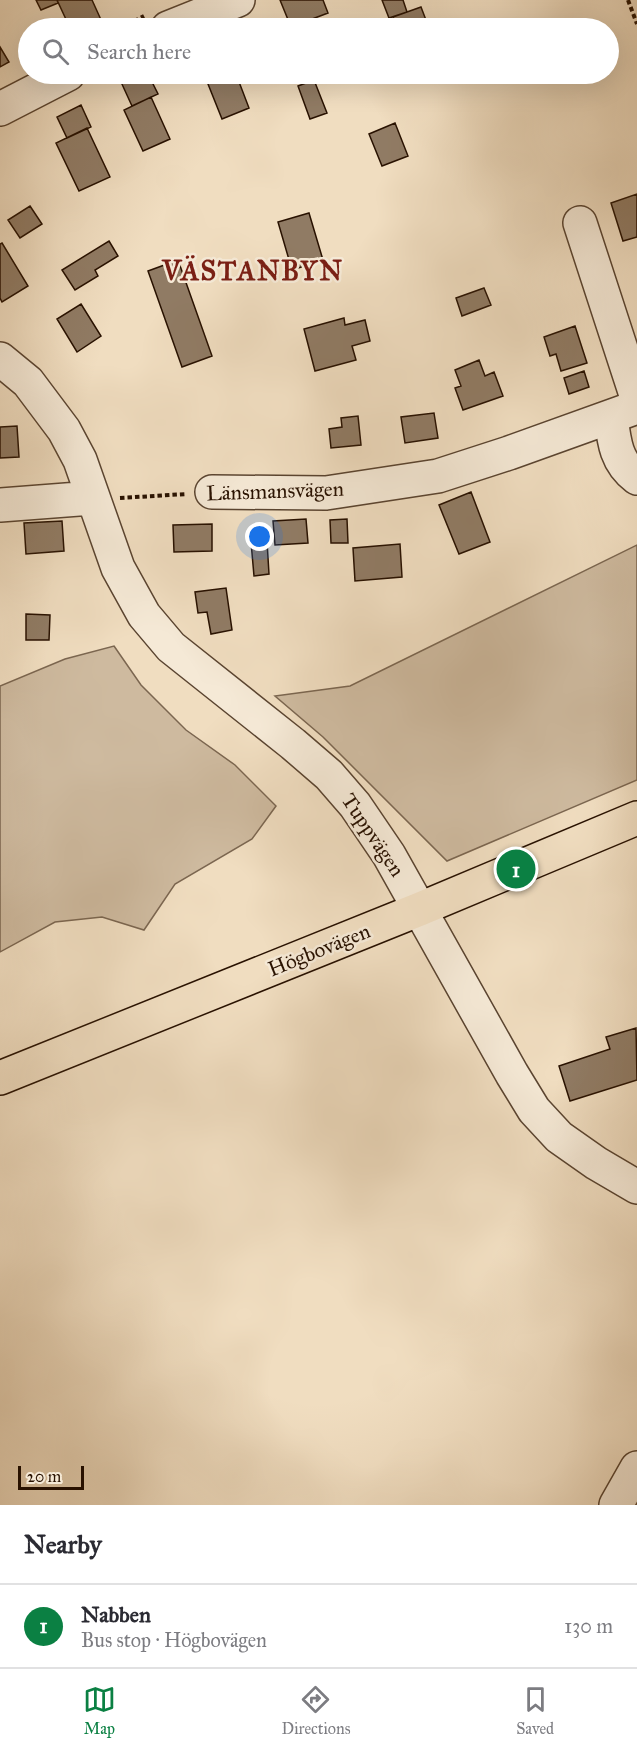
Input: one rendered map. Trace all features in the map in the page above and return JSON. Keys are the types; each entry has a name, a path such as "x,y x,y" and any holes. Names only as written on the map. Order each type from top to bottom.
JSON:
{"main road":[{"name":"Högbovägen","path":"0,1078 420,909 637,818"}],"street":[{"path":"193,18 238,0"},
{"path":"0,109 49,84"},
{"path":"580,223 637,398"},
{"name":"Tuppvägen","path":"0,359 28,382 64,430 80,460 118,568 144,615 171,647 293,744 329,776 355,805 389,855 534,1110 559,1137 596,1163 637,1187"},
{"name":"Länsmansvägen","path":"624,412 615,446 626,470 637,478"},
{"name":"Länsmansvägen","path":"212,492 326,493 438,476 624,412"},
{"path":"0,505 92,498"},
{"path":"616,1505 637,1468"}],"path":[{"path":"628,0 637,24"},
{"name":"Länsmansvägen","path":"92,498 212,492"}],"shaded area":[{"path":"637,545 637,780 447,861 323,737 275,696 350,686"},
{"path":"114,646 141,685 186,730 235,765 276,806 252,839 175,884 144,930 102,917 55,922 0,952 0,686 65,659"}],"building":[{"path":"36,0 57,0 58,3 41,10"},
{"path":"57,0 92,0 100,18 65,18"},
{"path":"280,0 323,0 328,13 315,18 287,18"},
{"path":"382,0 403,0 407,12 389,18"},
{"path":"421,7 425,18 393,18"},
{"path":"0,47 9,62 0,67"},
{"path":"122,84 153,84 158,94 132,106"},
{"path":"208,84 240,84 249,108 222,119"},
{"path":"316,84 327,113 310,119 298,86"},
{"path":"151,97 170,139 143,151 124,110"},
{"path":"81,105 91,127 67,138 57,117"},
{"path":"395,123 408,156 382,166 369,134"},
{"path":"87,128 110,177 79,191 56,143"},
{"path":"637,194 637,237 623,241 611,203"},
{"path":"30,206 42,224 20,238 8,220"},
{"path":"309,213 323,260 292,270 278,222"},
{"path":"109,241 118,256 95,270 98,276 75,290 62,270"},
{"path":"2,243 28,286 2,302 0,298 0,244"},
{"path":"178,260 212,356 182,367 148,271"},
{"path":"484,288 491,305 462,316 456,298"},
{"path":"81,304 101,336 77,352 57,319"},
{"path":"344,318 345,325 365,320 370,341 352,346 356,360 315,371 304,329"},
{"path":"575,326 587,363 561,371 556,354 550,356 544,337"},
{"path":"479,360 485,376 494,372 503,396 463,410 455,388 461,386 455,370"},
{"path":"584,371 589,387 569,394 564,378"},
{"path":"434,413 438,438 405,443 401,417"},
{"path":"358,416 361,445 331,448 329,429 342,427 341,418"},
{"path":"17,426 19,457 0,458 0,427"},
{"path":"471,492 490,542 459,554 439,505"},
{"path":"306,519 308,543 275,545 273,521"},
{"path":"347,519 348,543 331,543 330,520"},
{"path":"62,521 64,551 26,554 24,523"},
{"path":"212,524 212,551 174,552 173,525"},
{"path":"267,541 269,574 254,576 251,542"},
{"path":"400,544 402,577 355,581 353,548"},
{"path":"226,588 232,630 211,634 207,612 198,613 195,592"},
{"path":"26,614 50,615 49,640 26,640"},
{"path":"636,1028 637,1080 570,1101 559,1066 610,1049 606,1037"}],"place":[{"name":"Nabben","path":"516,869"}],"district":[{"name":"VÄSTANBYN","path":"253,271"}]}
